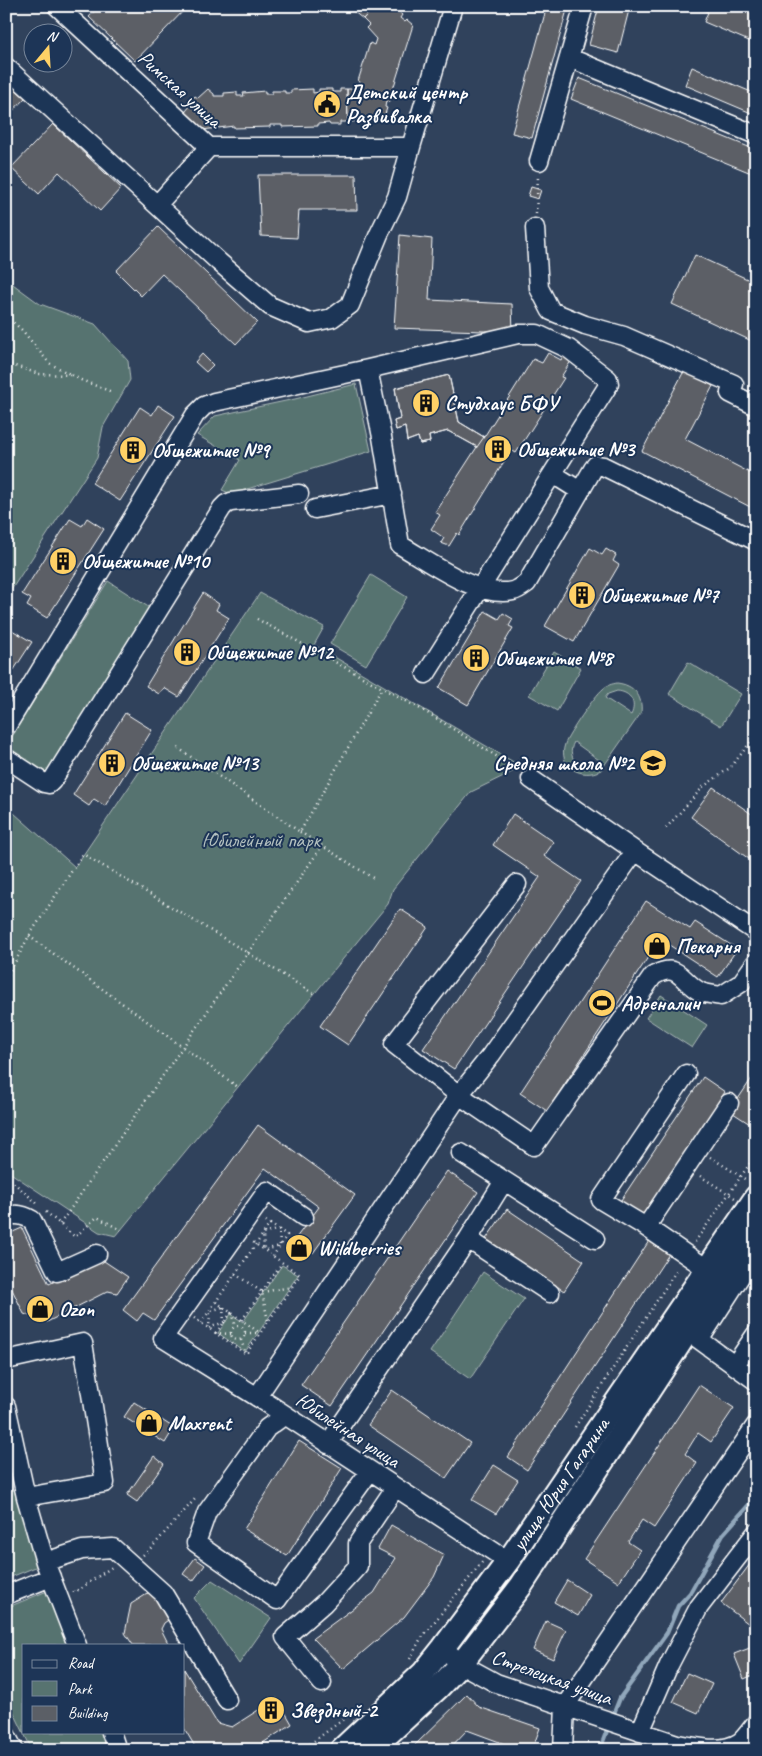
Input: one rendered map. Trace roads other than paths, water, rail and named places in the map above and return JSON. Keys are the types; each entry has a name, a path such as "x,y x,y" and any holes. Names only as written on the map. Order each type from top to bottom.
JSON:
{"main road":[{"name":"улица Юрия Гагарина","path":"341,1750 423,1673 443,1648 499,1556 707,1270 756,1197"},
{"name":"улица Юрия Гагарина","path":"371,1750 461,1664 521,1586 694,1335 756,1228"}],"street":[{"path":"6,66 219,262 270,306 309,323 332,318 350,305 379,234 397,197 453,6"},
{"path":"539,161 584,6"},
{"name":"Римская улица","path":"61,8 209,147 412,147"},
{"path":"570,58 756,135"},
{"path":"157,205 209,147"},
{"path":"535,228 539,288 551,312 585,325 624,336 734,384 730,393 756,406"},
{"path":"6,727 195,415 204,406 214,402 518,334 537,334 569,349 608,379 609,384 426,674"},
{"path":"368,369 400,545 459,580 480,589 500,592 515,591 527,583 596,465 603,466 756,541"},
{"path":"553,474 580,491"},
{"path":"6,758 44,783 49,784 222,508 231,502 299,494"},
{"path":"315,510 392,494"},
{"path":"531,779 756,932"},
{"path":"257,1397 459,1095 491,1055 635,851"},
{"path":"517,884 394,1044 459,1095 534,1146 654,976 663,970 674,971 701,992 721,996 741,983 756,962"},
{"path":"686,1074 602,1200 646,1227 707,1270"},
{"path":"646,1227 729,1104"},
{"path":"461,1153 595,1239"},
{"path":"328,1444 468,1239 504,1181"},
{"name":"Юбилейная улица","path":"304,1217 267,1191 163,1338 285,1415 499,1556"},
{"path":"6,1217 10,1215 24,1215 32,1220 57,1272 97,1254"},
{"path":"468,1239 550,1293"},
{"path":"756,1252 694,1335 756,1381"},
{"path":"735,1366 756,1334"},
{"path":"6,1360 83,1342 105,1483 26,1497"},
{"path":"6,1406 26,1497 48,1569 76,1644"},
{"path":"285,1415 267,1428 207,1512 196,1543 277,1600 370,1471"},
{"path":"563,1750 565,1706 756,1425"},
{"path":"322,1683 285,1637 324,1604 358,1566 358,1543 395,1488"},
{"path":"648,1739 669,1665 699,1608 756,1533"},
{"path":"6,1595 82,1550 114,1548 163,1593 227,1700"},
{"name":"Стрелецкая улица","path":"443,1648 461,1664 496,1684 588,1714 621,1726 648,1739 705,1748 726,1748 741,1741 756,1723"},
{"path":"111,1734 117,1750"},
{"path":"6,1735 14,1750"}],"waterway":[{"path":"612,1718 620,1698 667,1633 678,1606 690,1593 723,1534 756,1497"},
{"path":"602,1750 602,1744 609,1725"}],"place":[{"name":"Детский центр Развивалка","path":"327,104"},
{"name":"Студхаус БФУ","path":"426,403"},
{"name":"Общежитие №3","path":"498,449"},
{"name":"Общежитие №9","path":"133,450"},
{"name":"Общежитие №10","path":"63,561"},
{"name":"Общежитие №7","path":"582,595"},
{"name":"Общежитие №12","path":"187,652"},
{"name":"Общежитие №8","path":"476,658"},
{"name":"Общежитие №13","path":"112,763"},
{"name":"Средняя школа №2","path":"653,763"},
{"name":"Пекарня","path":"657,946"},
{"name":"Адреналин","path":"602,1003"},
{"name":"Wildberries","path":"299,1248"},
{"name":"Ozon","path":"40,1309"},
{"name":"Maxrent","path":"149,1423"},
{"name":"Звездный-2","path":"271,1710"}],"park label":[{"name":"Юбилейный парк","path":"261,840"}]}
